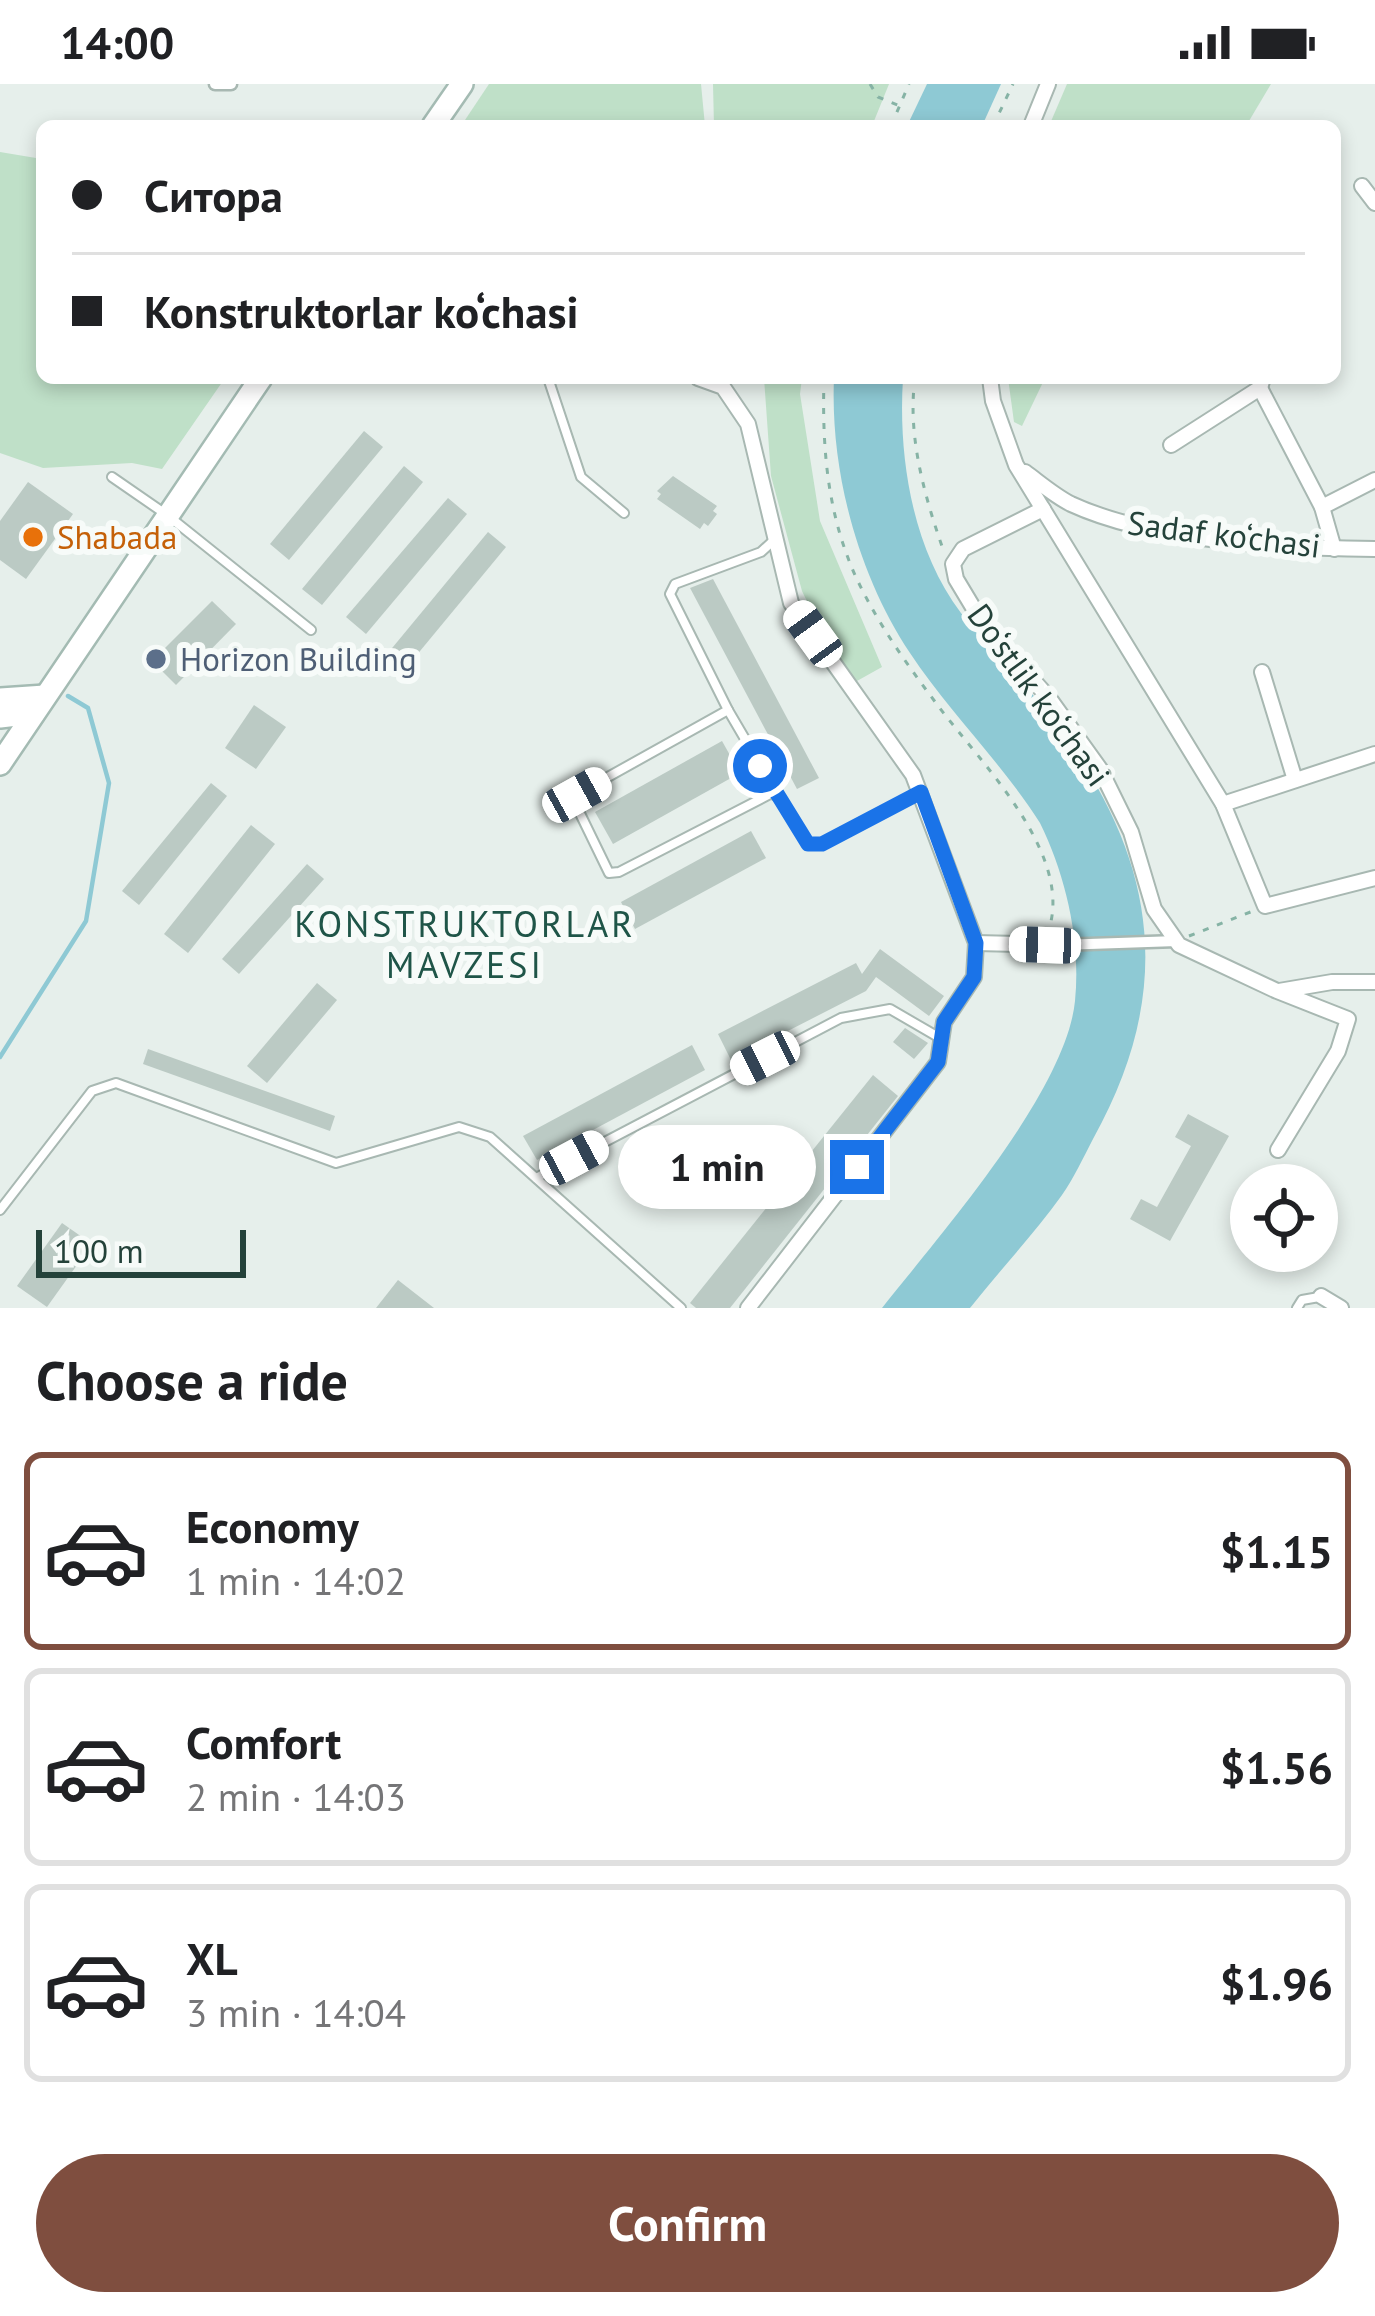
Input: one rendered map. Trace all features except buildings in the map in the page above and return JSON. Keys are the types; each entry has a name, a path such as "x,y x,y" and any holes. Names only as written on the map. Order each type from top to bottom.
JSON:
{"main road":[{"path":"438,120 462,84"},
{"path":"0,764 257,384"},
{"path":"0,699 40,704"},
{"path":"0,716 40,704"}],"street":[{"path":"215,84 231,84"},
{"path":"1033,120 1048,84"},
{"path":"1362,186 1375,203"},
{"path":"715,384 723,387 748,424 791,603 913,775 976,943 974,977 944,1022 938,1062 748,1308"},
{"path":"991,384 1016,465 1223,803 1265,906 1375,878"},
{"path":"1171,445 1260,384"},
{"path":"1261,384 1322,507 1334,549"},
{"name":"Sadaf ko‘chasi","path":"1016,465 1066,502 1114,521 1202,536 1375,549"},
{"path":"1322,507 1375,480"},
{"path":"963,549 1043,509"},
{"name":"Do‘stlik ko‘chasi","path":"963,549 953,564 956,579 982,624 1049,698 1100,769 1141,856 1154,909 1177,941"},
{"path":"1262,672 1295,780"},
{"path":"1223,803 1375,754"},
{"path":"976,943 1177,941 1277,991 1348,1018 1338,1051 1278,1150"},
{"path":"1277,991 1332,982 1375,982"},
{"path":"1321,1296 1342,1308"}],"lane":[{"path":"550,384 581,477 624,514"},
{"path":"112,477 311,630"},
{"path":"773,541 761,552 675,584 670,594 776,794 808,844 822,844 921,792"},
{"path":"728,710 572,797 602,863 609,873 619,872 776,794"},
{"path":"536,1178 841,1018 890,1009 941,1039"},
{"path":"0,1210 92,1091 116,1083 336,1163 459,1127 490,1136 681,1308"},
{"path":"1298,1308 1302,1300 1321,1296"}],"path":[{"path":"870,84 878,98 900,106"},
{"path":"894,120 909,84"},
{"path":"996,120 1013,84"},
{"path":"824,384 826,475 836,530 881,625 939,708 1000,782 1036,842 1056,907 1052,945"},
{"path":"916,384 915,428 932,519 944,552 963,549"},
{"path":"1177,941 1265,906"}],"green space":[{"path":"489,84 701,84 704,120 465,120"},
{"path":"713,84 889,84 874,120 714,120"},
{"path":"1067,84 1271,84 1250,120 1052,120"},
{"path":"0,152 36,158 36,384 221,384 162,469 132,463 43,468 0,453"},
{"path":"764,384 801,384 820,521 882,667 848,686 802,591 771,476"},
{"path":"1009,384 1042,384 1022,426 1014,422"}],"water":[{"path":"927,84 1001,84 985,120 910,120"},
{"path":"834,384 903,384 906,470 931,560 961,613 1033,695 1105,801 1128,854 1141,908 1145,963 1139,1020 1122,1078 1066,1188 970,1308 882,1308 996,1162 1049,1077 1075,1001 1073,932 1064,887 1040,823 925,675 876,590 851,521"}],"waterway":[{"path":"0,1057 86,921 109,783 88,708 68,696"}],"place":[{"name":"Shabada","path":"33,537"},
{"name":"Horizon Building","path":"156,659"}],"district":[{"name":"KONSTRUKTORLAR MAVZESI","path":"465,944"}],"route":[{"path":"760,766 808,844 822,844 921,792 976,943 974,977 944,1022 938,1062 857,1167"}]}
